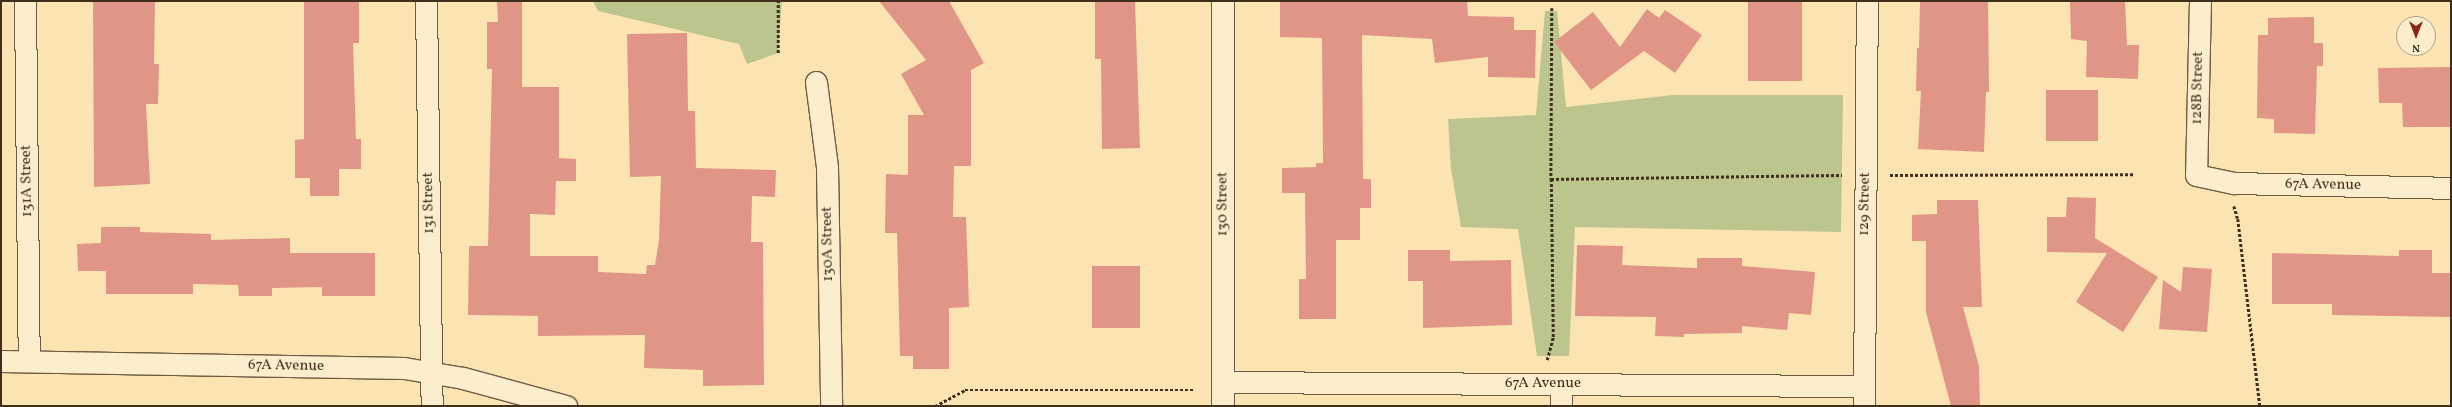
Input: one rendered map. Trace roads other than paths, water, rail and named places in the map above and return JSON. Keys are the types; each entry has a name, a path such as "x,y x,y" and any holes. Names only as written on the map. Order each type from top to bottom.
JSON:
{"street":[{"name":"131A Street","path":"25,1 29,361"},
{"name":"131 Street","path":"426,1 432,406"},
{"name":"130 Street","path":"1223,1 1223,406"},
{"name":"129 Street","path":"1864,396 1867,1"},
{"name":"128B Street","path":"2196,175 2200,1"},
{"name":"130A Street","path":"816,82 827,166 831,406"},
{"name":"67A Avenue","path":"2196,175 2234,184 2451,188"},
{"name":"67A Avenue","path":"1,361 404,368 432,372 566,406"},
{"name":"67A Avenue","path":"1222,382 1561,384 1864,396"},
{"path":"1561,384 1561,406"}]}
